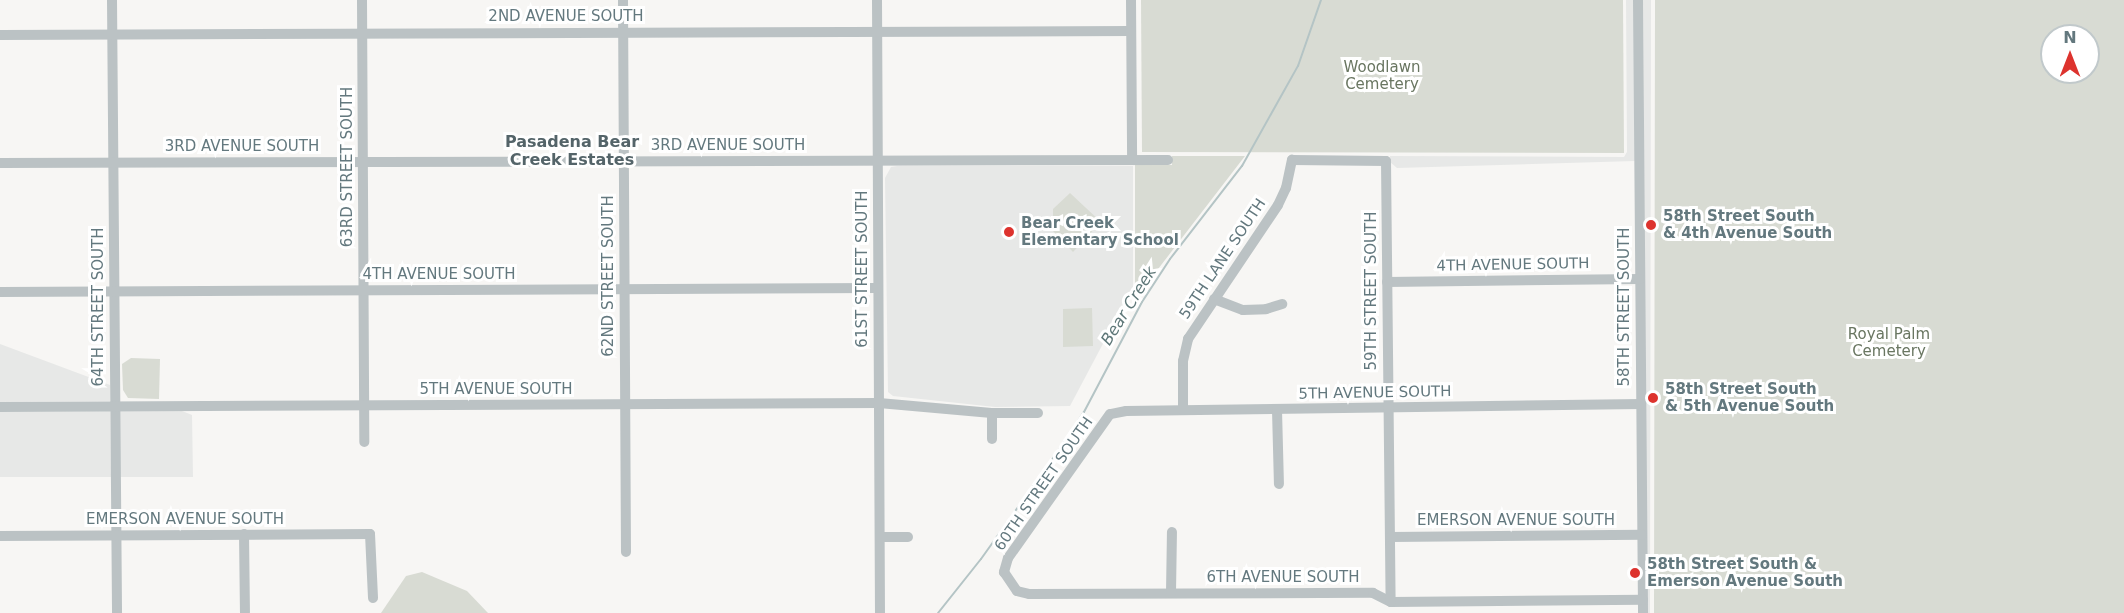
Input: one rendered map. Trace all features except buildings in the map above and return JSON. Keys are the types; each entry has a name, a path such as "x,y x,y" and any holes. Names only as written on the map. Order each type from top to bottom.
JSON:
{"street":[{"name":"64TH STREET SOUTH","path":"111,0 117,613"},
{"name":"63RD STREET SOUTH","path":"362,0 364,442"},
{"name":"62ND STREET SOUTH","path":"623,0 626,552"},
{"name":"61ST STREET SOUTH","path":"877,0 880,613"},
{"path":"1131,0 1132,160"},
{"name":"58TH STREET SOUTH","path":"1638,0 1643,613"},
{"name":"2ND AVENUE SOUTH","path":"0,35 1131,30"},
{"name":"3RD AVENUE SOUTH","path":"0,163 1168,160"},
{"name":"59TH STREET SOUTH","path":"1292,160 1386,160 1391,602"},
{"name":"59TH LANE SOUTH","path":"1182,410 1183,361 1188,339 1278,205 1287,188 1292,160"},
{"name":"4TH AVENUE SOUTH","path":"1387,282 1640,279"},
{"name":"4TH AVENUE SOUTH","path":"0,292 878,288"},
{"path":"1215,299 1244,310 1266,309 1282,304"},
{"name":"5TH AVENUE SOUTH","path":"0,407 879,403 992,412 1038,413"},
{"name":"5TH AVENUE SOUTH","path":"1110,414 1126,411 1277,410 1387,406 1641,404"},
{"path":"1277,410 1279,484"},
{"path":"992,412 992,439"},
{"name":"60TH STREET SOUTH","path":"1004,572 1008,558 1110,414"},
{"path":"1171,593 1172,532"},
{"path":"244,534 244,612"},
{"name":"EMERSON AVENUE SOUTH","path":"0,536 370,534 373,598"},
{"name":"EMERSON AVENUE SOUTH","path":"1391,537 1642,535"},
{"path":"880,537 908,537"},
{"name":"6TH AVENUE SOUTH","path":"1004,572 1017,591 1029,594 1373,593 1391,602 1642,600"}],"shaded area":[{"path":"1626,0 1634,0 1635,161 1397,168 1390,162 1390,156 1624,157 1627,152"},
{"path":"1643,0 1651,0 1650,613 1647,613"},
{"name":"Bear Creek Elementary School","path":"1133,166 1133,287 1070,406 995,407 893,396 888,392 885,178 891,167"},
{"path":"0,344 110,385 110,401 0,402"},
{"path":"110,411 111,477 0,477 0,412"},
{"path":"119,411 182,411 192,415 193,477 120,477"}],"green space":[{"name":"Woodlawn Cemetery","path":"1141,0 1623,0 1624,153 1142,152"},
{"name":"Royal Palm Cemetery","path":"1655,0 2124,0 2124,613 1654,613"},
{"path":"1172,156 1245,156 1135,299 1135,165 1172,165"},
{"path":"1070,193 1101,222 1073,252 1053,231 1053,209"},
{"path":"1092,308 1093,346 1063,347 1063,309"},
{"path":"131,358 160,359 159,399 128,398 123,390 122,364"},
{"path":"422,572 467,591 488,613 381,613 406,576"}],"waterway":[{"name":"Bear Creek","path":"938,613 981,559 1063,444 1084,412 1142,302 1170,259 1242,166 1298,66 1321,0"}],"place":[{"name":"58th Street South & 4th Avenue South","path":"1651,225"},
{"name":"Bear Creek Elementary School","path":"1009,232"},
{"name":"58th Street South & 5th Avenue South","path":"1653,398"},
{"name":"58th Street South & Emerson Avenue South","path":"1635,573"}],"district":[{"name":"Pasadena Bear Creek Estates","path":"572,151"}]}
